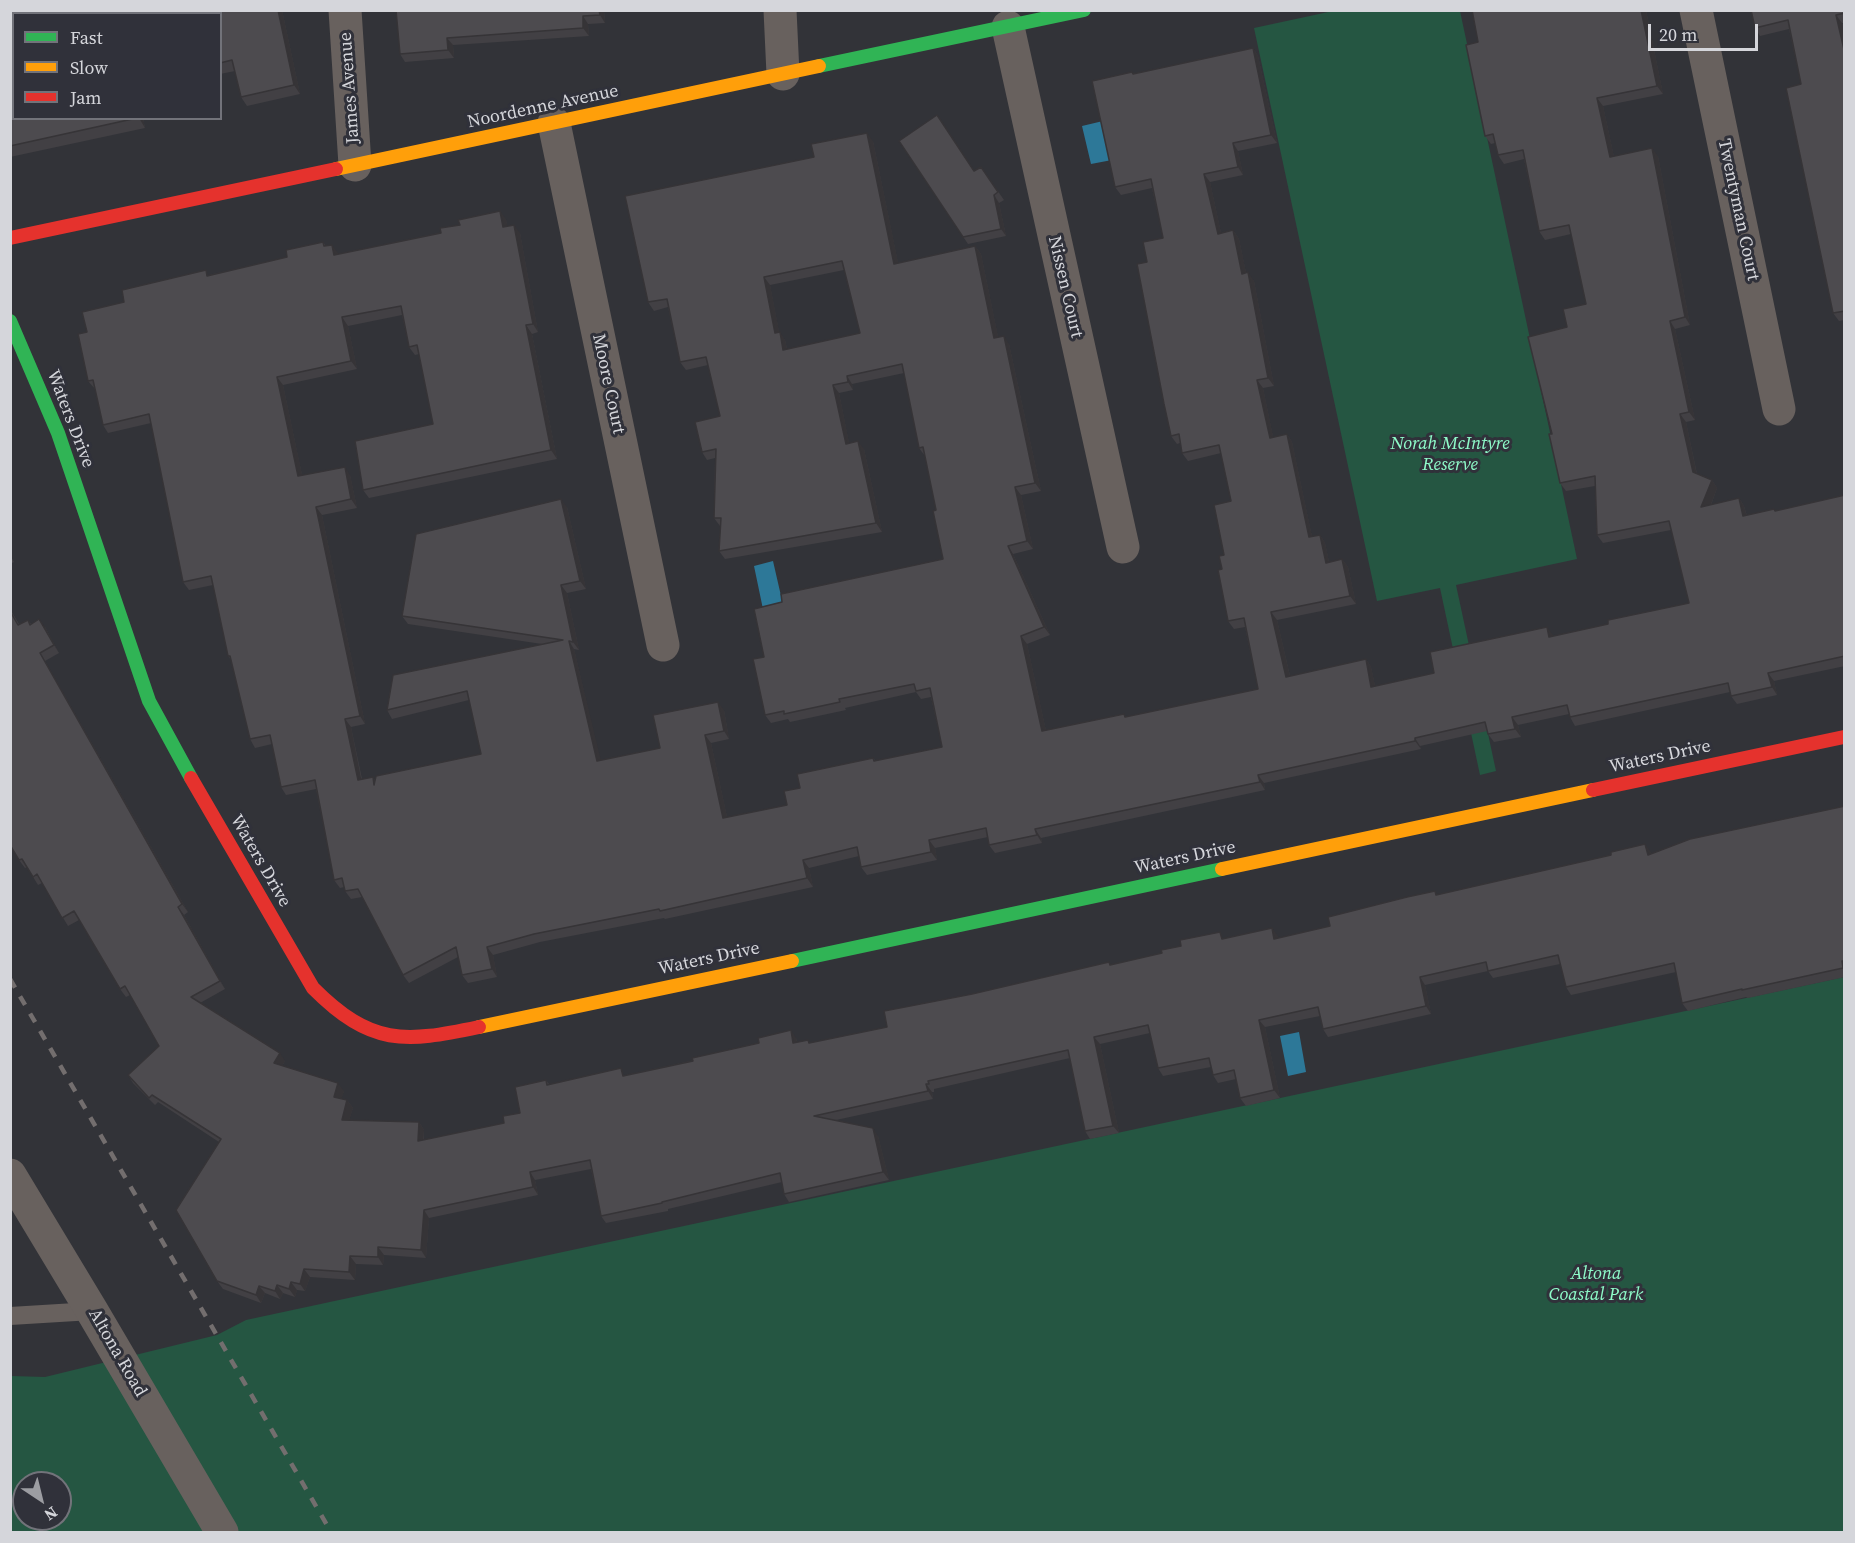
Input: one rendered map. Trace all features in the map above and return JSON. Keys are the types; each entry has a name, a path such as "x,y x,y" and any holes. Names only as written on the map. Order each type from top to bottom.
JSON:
{"street":[{"name":"James Avenue","path":"345,10 355,165"},
{"path":"780,10 783,74"},
{"name":"Noordenne Avenue","path":"10,238 1084,10"},
{"name":"Twentyman Court","path":"1696,10 1779,409"},
{"name":"Nissen Court","path":"1008,27 1123,547"},
{"name":"Moore Court","path":"554,123 663,645"},
{"name":"Waters Drive","path":"10,321 48,406 149,701 165,732 313,988 331,1007 379,1034 405,1038 442,1035 1845,737"},
{"name":"Altona Road","path":"10,1175 222,1533"}],"lane":[{"path":"10,1316 92,1311"}],"green space":[{"name":"Norah McIntyre Reserve","path":"1333,11 1460,11 1577,559 1456,585 1496,771 1480,775 1440,588 1377,601 1254,28"},
{"name":"Altona Coastal Park","path":"1844,977 1844,1532 11,1532 11,1376 45,1377 217,1335 246,1320"}],"water":[{"path":"1103,121 1112,160 1091,164 1082,126"},
{"path":"773,561 784,609 764,614 754,566"},
{"path":"1299,1032 1306,1072 1288,1076 1280,1036"}],"building":[{"path":"10,10 94,10 94,12 12,12 12,120 128,120 10,146"},
{"path":"136,10 278,10 294,85 241,97 232,60 222,62 222,12 124,12"},
{"path":"396,10 599,10 600,15 583,16 583,28 447,38 448,50 400,54"},
{"path":"1472,10 1641,10 1657,86 1597,98 1610,157 1652,148 1685,317 1670,321 1689,412 1680,414 1693,472 1712,480 1701,507 1739,498 1743,516 1845,495 1845,656 1768,673 1772,687 1731,696 1728,683 1570,717 1567,705 1512,717 1515,729 1488,734 1485,722 1415,738 1415,741 1258,775 1260,782 1035,829 1037,835 989,845 986,828 929,840 931,852 861,867 857,847 803,860 807,878 660,911 659,909 534,934 487,947 492,969 462,975 456,947 403,975 358,889 345,891 342,878 334,880 315,780 281,787 270,735 250,739 230,656 228,656 211,576 183,582 149,414 103,425 93,380 88,381 78,334 87,332 82,312 124,302 122,290 206,270 207,276 287,257 286,250 323,242 324,246 332,245 334,255 441,233 440,228 460,225 458,220 500,211 503,227 514,225 533,324 526,325 551,450 363,490 355,441 433,424 417,345 409,347 401,306 342,317 351,361 277,377 298,476 345,467 351,499 316,507 360,716 345,719 358,780 373,777 374,785 376,776 481,754 467,691 387,710 393,675 563,640 402,616 416,534 561,499 580,581 561,585 573,642 569,641 597,761 660,748 653,715 718,702 724,731 705,735 723,818 787,805 784,791 800,788 797,774 873,758 874,761 942,747 930,688 916,691 914,684 839,699 840,702 784,714 784,711 765,715 753,659 764,657 754,609 782,602 781,594 943,559 923,447 919,448 902,364 847,376 848,382 833,385 846,444 858,441 876,523 719,551 721,518 714,518 716,449 702,452 695,422 720,416 706,357 680,362 667,299 648,302 625,196 814,157 811,144 867,133 894,264 975,246 994,338 1004,336 1035,483 1015,487 1027,541 1008,546 1044,627 1021,636 1042,731 1124,714 1125,717 1258,689 1244,618 1228,621 1218,570 1222,569 1219,556 1224,555 1214,505 1231,501 1219,445 1182,453 1179,434 1171,436 1164,404 1137,264 1147,262 1143,242 1163,238 1151,179 1115,187 1092,81 1253,48 1271,135 1233,143 1238,167 1204,174 1218,234 1233,230 1242,274 1248,272 1268,378 1257,380 1270,438 1287,434 1309,537 1320,535 1326,563 1342,559 1350,596 1271,612 1286,677 1366,659 1371,687 1434,673 1430,652 1547,627 1549,637 1608,624 1608,620 1689,603 1669,521 1597,535 1595,476 1560,483 1549,434 1552,434 1528,337 1567,327 1563,309 1586,304 1569,225 1539,231 1523,150 1498,155 1493,134 1485,136 1466,45 1478,42","holes":["842,261 860,333 783,350 780,332 775,333 764,277"]},
{"path":"1751,10 1845,10 1845,13 1836,15 1845,54 1845,311 1833,313 1786,88 1801,84 1788,20 1755,28"},
{"path":"937,115 974,171 981,167 998,192 994,195 1001,229 963,237 899,141"},
{"path":"10,611 18,625 28,620 30,625 39,619 54,645 40,653 182,904 178,907 220,981 191,997 280,1053 274,1063 338,1083 334,1097 347,1100 342,1120 419,1122 418,1141 504,1123 503,1116 520,1113 515,1087 546,1080 547,1085 621,1068 623,1076 693,1061 692,1058 759,1043 758,1038 791,1030 793,1043 808,1040 809,1043 887,1027 884,1011 972,994 1109,962 1110,965 1162,953 1161,950 1181,946 1180,940 1220,932 1222,939 1272,928 1274,939 1330,926 1328,917 1407,897 1435,891 1436,895 1611,855 1611,852 1645,844 1648,855 1690,839 1845,806 1845,961 1842,961 1843,968 1682,1003 1674,963 1566,987 1558,955 1488,971 1486,962 1420,977 1426,1006 1323,1029 1318,1007 1259,1020 1274,1090 1240,1098 1234,1070 1213,1075 1209,1058 1158,1068 1148,1025 1094,1037 1113,1126 1085,1131 1068,1050 928,1081 929,1084 926,1084 928,1091 814,1116 873,1128 883,1172 784,1194 780,1173 601,1216 590,1160 530,1172 533,1187 424,1210 421,1250 378,1247 378,1257 350,1256 349,1272 304,1269 300,1284 291,1282 289,1289 277,1285 275,1291 259,1286 256,1295 217,1281 176,1210 221,1139 152,1095 149,1098 128,1075 159,1046 125,986 120,989 74,911 62,918 37,874 33,877 10,845"}],"railway":[{"path":"10,979 331,1532"}],"traffic: fast":[{"path":"819,66 1084,10"},
{"path":"10,321 58,433 149,701 191,778"},
{"path":"792,961 1222,869"}],"traffic: slow":[{"path":"336,169 819,66"},
{"path":"1222,869 1593,790"},
{"path":"479,1027 792,961"}],"traffic: jam":[{"path":"10,238 336,169"},
{"path":"1593,790 1844,737"},
{"path":"191,778 313,988 334,1007 353,1021 371,1030 390,1035 430,1036 479,1027"}]}
